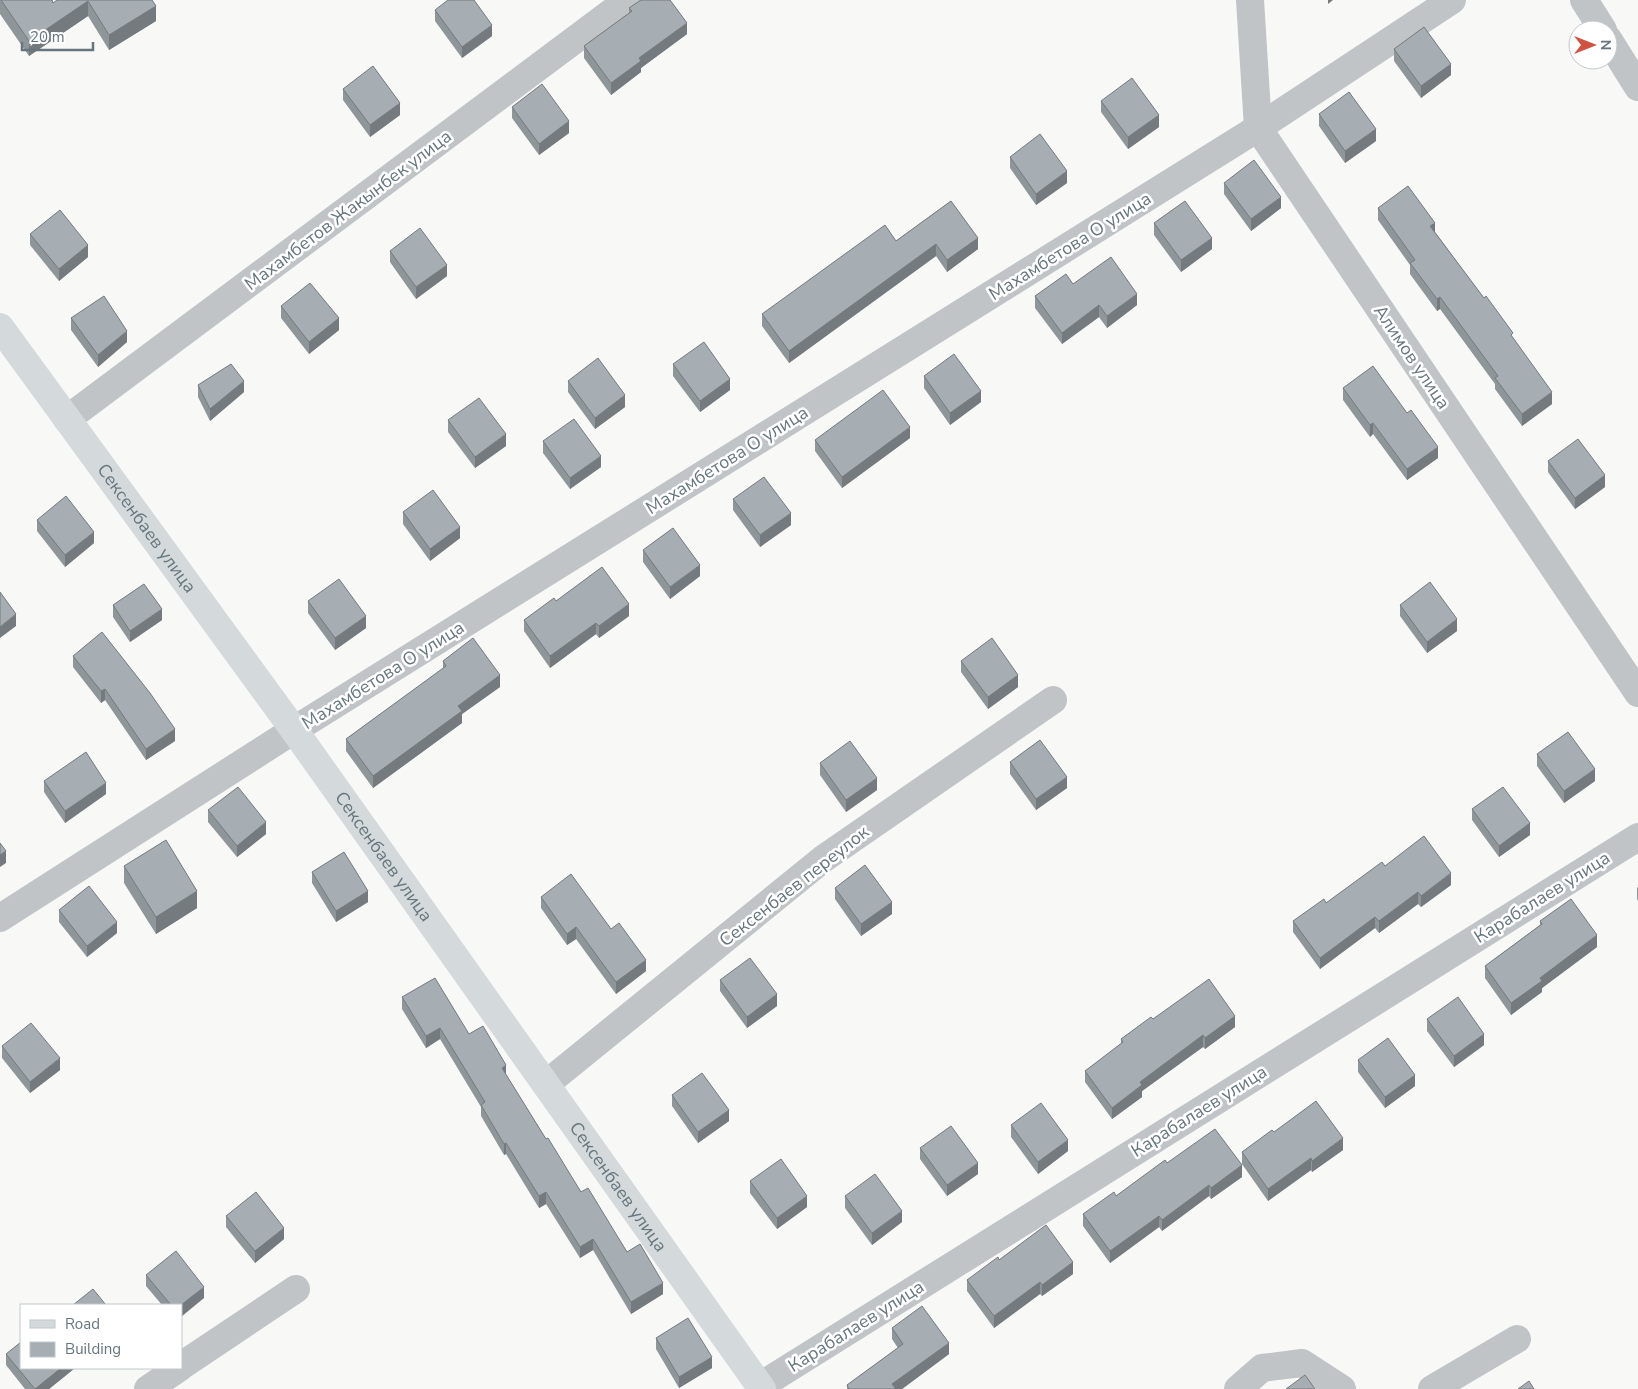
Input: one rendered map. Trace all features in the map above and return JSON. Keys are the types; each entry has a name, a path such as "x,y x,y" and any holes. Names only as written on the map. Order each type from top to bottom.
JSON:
{"street":[{"name":"Махамбетов Жакынбек улица","path":"68,419 628,0"},
{"path":"1250,0 1258,128"},
{"name":"Махамбетова О улица","path":"0,918 294,730 1258,128 1452,0"},
{"path":"1584,0 1597,20"},
{"path":"1618,54 1638,87"},
{"name":"Алимов улица","path":"1258,128 1638,693"},
{"name":"Сексенбаев улица","path":"0,327 294,730 761,1388"},
{"name":"Сексенбаев переулок","path":"546,1084 824,859 1053,700"},
{"name":"Карабалаев улица","path":"761,1388 1638,837"},
{"path":"182,1366 296,1289"},
{"path":"1432,1389 1517,1339"},
{"path":"1238,1389 1262,1368 1302,1363 1342,1389"},
{"path":"148,1389 177,1369"}],"building":[{"path":"1,0 52,0 53,3 57,0 152,0 156,6 109,35 88,1 29,41"},
{"path":"448,0 474,0 492,25 462,47 435,10"},
{"path":"641,0 670,0 687,23 639,58 641,61 611,83 584,46 632,11 629,8"},
{"path":"1424,27 1451,64 1421,86 1394,49"},
{"path":"373,66 400,103 370,125 343,89"},
{"path":"1132,78 1159,115 1128,137 1101,101"},
{"path":"542,84 569,121 539,144 512,107"},
{"path":"1349,92 1376,129 1345,151 1319,114"},
{"path":"1040,134 1067,171 1036,194 1010,157"},
{"path":"1254,160 1281,197 1251,219 1224,183"},
{"path":"1408,186 1435,223 1430,226 1484,298 1486,296 1552,392 1522,414 1495,378 1498,376 1440,297 1437,299 1410,263 1415,260 1378,208"},
{"path":"951,201 978,238 947,260 936,244 789,351 762,314 885,225 896,241"},
{"path":"1185,201 1212,238 1181,260 1154,223"},
{"path":"60,210 88,245 59,269 30,234"},
{"path":"420,228 447,265 416,287 390,251"},
{"path":"1111,257 1137,294 1107,316 1099,305 1062,333 1035,296 1066,274 1073,284"},
{"path":"310,283 339,318 309,342 281,306"},
{"path":"104,296 127,331 98,355 71,318"},
{"path":"704,342 730,379 700,401 673,364"},
{"path":"954,354 981,391 950,413 924,376"},
{"path":"598,358 625,395 595,418 568,381"},
{"path":"231,364 244,381 210,409 198,385"},
{"path":"1373,366 1407,413 1411,410 1438,447 1407,469 1373,423 1370,425 1343,388"},
{"path":"883,390 910,427 842,477 815,440"},
{"path":"479,398 506,434 475,457 448,420"},
{"path":"574,419 601,456 570,478 543,441"},
{"path":"1578,439 1605,475 1575,498 1548,461"},
{"path":"764,477 791,513 760,535 733,499"},
{"path":"433,490 460,527 430,549 403,512"},
{"path":"66,496 94,532 65,555 37,520"},
{"path":"673,528 700,565 670,587 643,550"},
{"path":"602,567 629,604 599,626 596,623 550,656 524,620 554,598 556,601"},
{"path":"339,579 366,616 335,638 308,601"},
{"path":"1430,582 1457,619 1427,642 1400,605"},
{"path":"144,584 162,609 130,631 113,605"},
{"path":"0,592 16,614 0,627"},
{"path":"102,632 150,693 175,729 146,749 105,689 101,691 73,656"},
{"path":"473,638 500,675 458,706 462,711 373,776 346,739 446,666 443,661"},
{"path":"992,638 1018,675 988,697 961,661"},
{"path":"1568,732 1595,769 1564,791 1537,754"},
{"path":"1040,740 1067,777 1036,799 1010,762"},
{"path":"850,741 877,778 846,800 820,763"},
{"path":"86,752 106,783 65,811 44,781"},
{"path":"238,787 266,822 237,846 208,810"},
{"path":"1503,787 1530,823 1499,846 1472,809"},
{"path":"1424,836 1451,873 1421,896 1418,892 1379,921 1375,917 1320,958 1293,921 1324,899 1326,903 1382,862 1385,866"},
{"path":"166,840 197,891 156,917 124,866"},
{"path":"0,843 6,851 0,855"},
{"path":"344,852 368,891 336,911 312,872"},
{"path":"865,865 892,902 861,924 835,888"},
{"path":"571,874 611,929 619,923 646,960 616,982 576,927 567,934 541,897"},
{"path":"89,886 117,922 87,946 59,910"},
{"path":"1571,899 1597,935 1540,978 1542,981 1511,1003 1485,966 1542,924 1540,921"},
{"path":"750,958 777,994 747,1017 720,980"},
{"path":"435,978 469,1034 483,1026 506,1065 502,1068 581,1192 588,1188 627,1252 640,1244 663,1283 631,1302 593,1239 580,1247 546,1192 539,1196 506,1143 504,1144 481,1105 485,1102 440,1028 426,1036 402,997"},
{"path":"1209,979 1235,1016 1205,1038 1203,1035 1140,1082 1142,1085 1112,1108 1085,1071 1123,1042 1121,1039 1151,1017 1153,1019"},
{"path":"1458,997 1484,1034 1454,1056 1427,1019"},
{"path":"31,1023 60,1058 30,1082 2,1046"},
{"path":"1388,1038 1415,1075 1385,1097 1358,1060"},
{"path":"702,1073 729,1110 698,1132 672,1095"},
{"path":"1316,1101 1343,1138 1312,1161 1311,1158 1268,1189 1242,1152 1272,1130 1274,1132"},
{"path":"1041,1103 1068,1140 1038,1162 1011,1125"},
{"path":"951,1126 978,1163 947,1185 920,1148"},
{"path":"1215,1129 1242,1165 1211,1188 1209,1185 1162,1220 1159,1216 1110,1251 1083,1214 1114,1192 1116,1196 1165,1160 1167,1163"},
{"path":"781,1159 807,1196 777,1218 750,1181"},
{"path":"875,1174 902,1211 872,1233 845,1196"},
{"path":"256,1192 284,1228 255,1251 226,1216"},
{"path":"1046,1225 1073,1262 1042,1285 1040,1282 994,1316 967,1280 998,1257 999,1260"},
{"path":"176,1251 204,1287 182,1304 170,1304 146,1275"},
{"path":"93,1289 105,1304 74,1304"},
{"path":"922,1306 949,1343 892,1384 896,1389 849,1389 847,1385 903,1344 892,1328"},
{"path":"688,1318 712,1357 679,1377 656,1338"},
{"path":"20,1343 20,1369 60,1369 35,1389 6,1354"},
{"path":"1305,1375 1315,1389 1286,1389"},
{"path":"1529,1381 1534,1389 1518,1389"}]}
